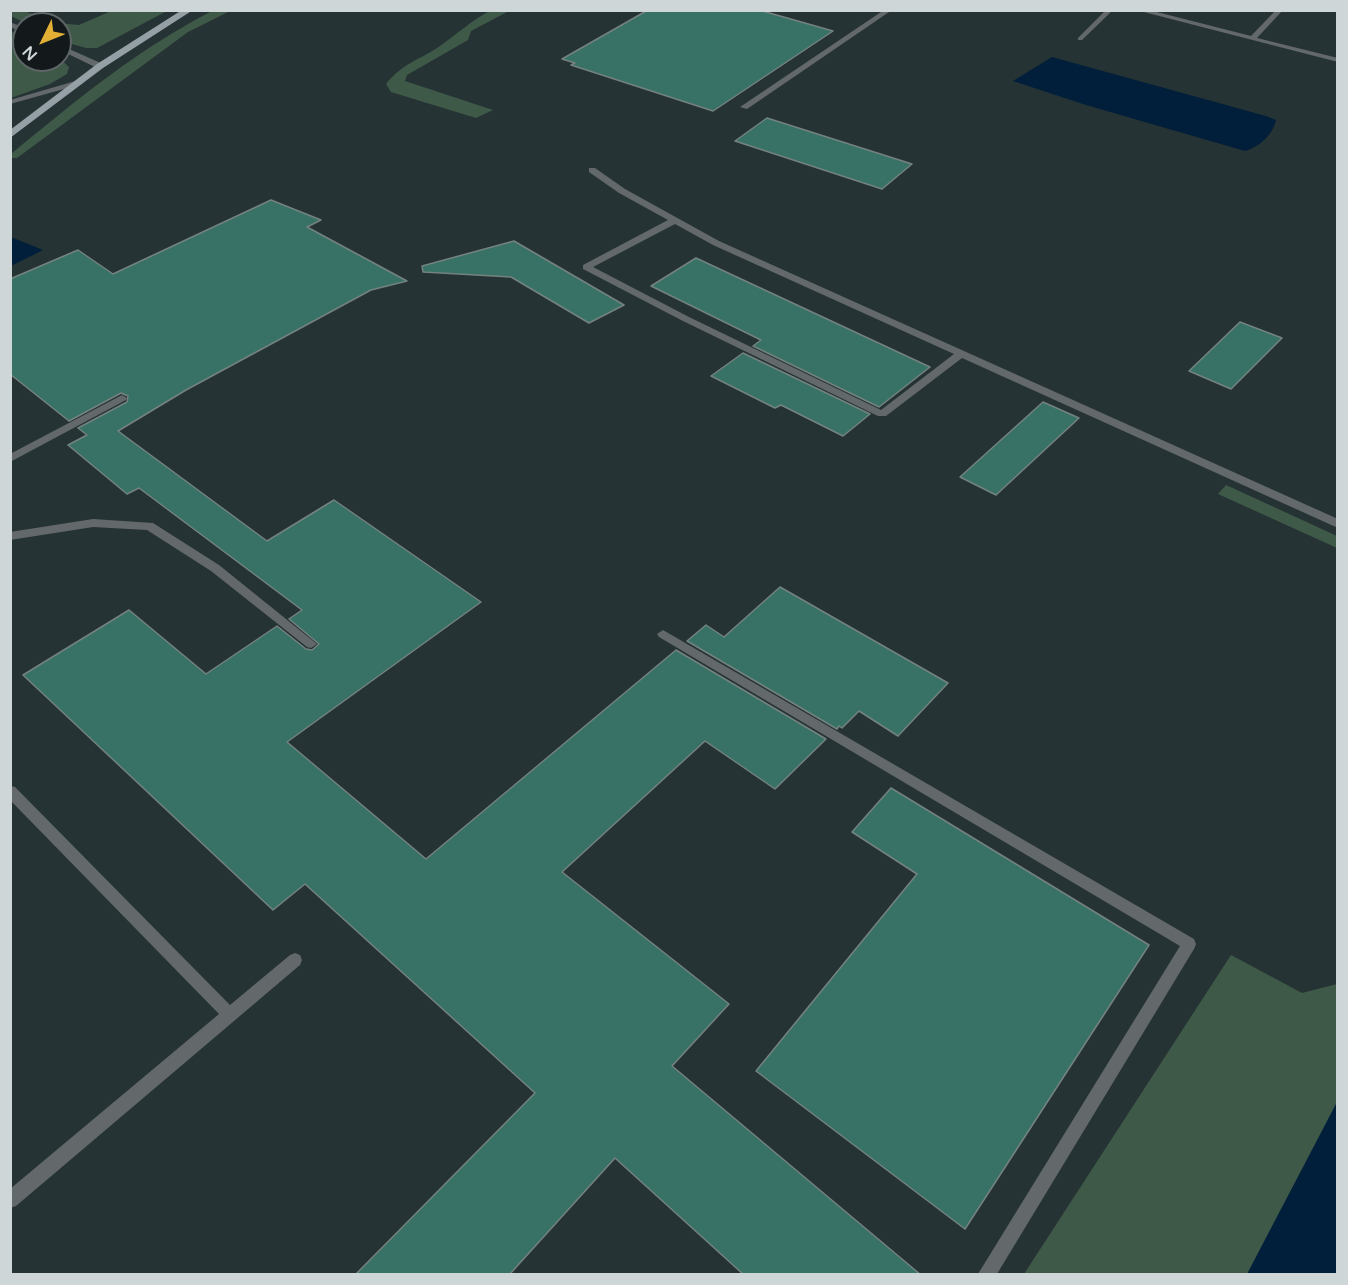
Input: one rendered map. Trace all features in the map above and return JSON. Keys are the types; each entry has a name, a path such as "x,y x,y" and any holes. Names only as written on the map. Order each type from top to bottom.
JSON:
{"main road":[{"path":"10,135 100,66 189,10"}],"lane":[{"path":"744,107 889,10"},
{"path":"1080,39 1110,10"},
{"path":"1139,10 1338,60"},
{"path":"1252,39 1280,10"},
{"path":"72,53 100,66"},
{"path":"10,102 79,82"},
{"path":"592,170 622,191 716,243 1338,524"},
{"path":"675,220 586,267 686,319 882,414 961,354"},
{"path":"10,459 122,398"},
{"path":"10,536 93,523 149,526 215,568 311,644"},
{"path":"663,634 1189,944 987,1275"},
{"path":"10,791 230,1014"},
{"path":"10,1200 295,960"}],"green space":[{"path":"111,11 167,11 97,48 72,44 72,24 79,25"},
{"path":"212,11 230,11 188,32 17,158 11,158 11,154 108,77 158,42"},
{"path":"490,11 509,11 471,31 468,40 407,75 405,81 493,110 476,118 391,92 386,84 399,71"},
{"path":"11,31 12,72 68,72 50,84 11,98"},
{"path":"1226,485 1337,536 1337,548 1218,494"},
{"path":"1231,955 1302,993 1337,984 1337,1274 1024,1274"}],"water":[{"path":"1052,57 1276,120 1265,140 1245,151 1086,105 1013,81"},
{"path":"11,237 43,250 11,266"},
{"path":"1337,1102 1337,1274 1247,1274"}],"building":[{"path":"648,10 759,10 833,31 713,111 571,65 575,63 562,59"},
{"path":"767,118 912,164 882,189 735,141"},
{"path":"271,200 321,220 307,227 407,281 371,290 186,390 118,431 267,541 334,500 481,602 287,742 426,859 676,650 826,739 775,789 705,741 562,872 729,1004 672,1066 921,1275 744,1275 615,1158 509,1275 355,1275 535,1093 305,884 273,910 23,675 129,610 206,674 277,626 306,649 312,650 319,644 289,619 302,610 139,488 127,494 68,445 87,435 78,428 127,402 128,396 121,393 69,421 10,374 10,279 78,250 113,274"},
{"path":"514,241 624,305 589,323 511,277 423,272 422,266"},
{"path":"696,258 930,367 879,407 753,346 761,340 651,286"},
{"path":"1240,322 1282,338 1231,389 1189,371"},
{"path":"743,353 870,414 843,436 781,405 775,408 711,376"},
{"path":"1043,402 1079,418 996,495 960,477"},
{"path":"780,587 948,683 898,736 859,711 842,728 839,726 837,729 687,641 706,625 724,637"},
{"path":"891,788 1149,945 965,1229 756,1071 917,874 852,832"}]}
